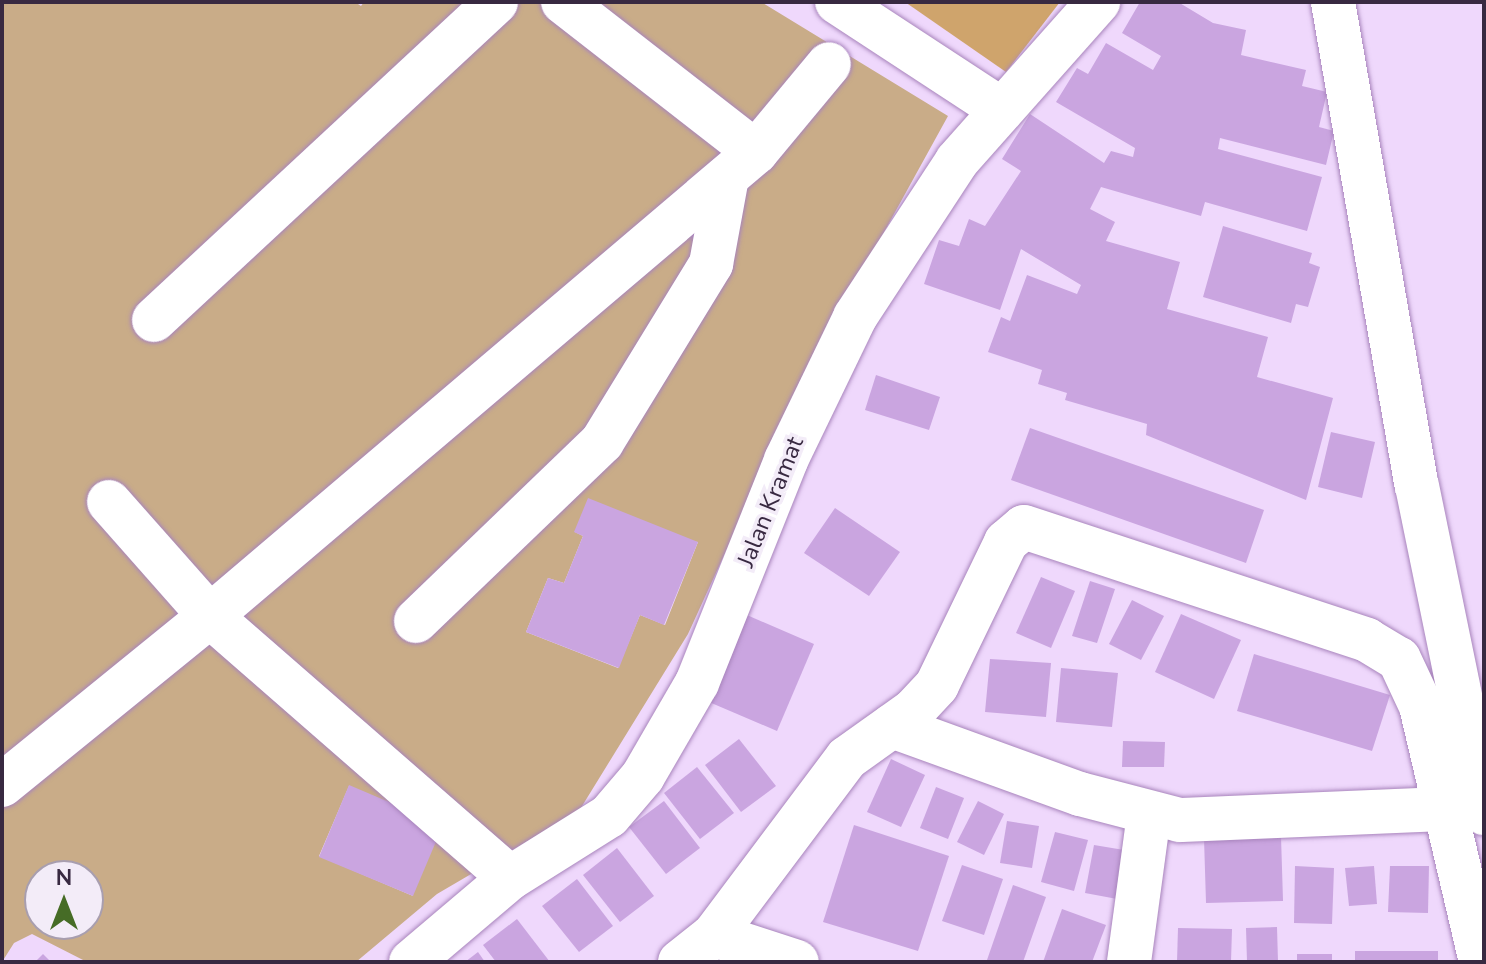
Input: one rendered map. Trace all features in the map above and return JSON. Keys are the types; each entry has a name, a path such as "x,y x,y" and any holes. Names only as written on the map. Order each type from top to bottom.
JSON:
{"street":[{"path":"154,320 496,2"},
{"path":"563,2 742,164"},
{"path":"837,2 1002,110"},
{"name":"Jalan Kramat","path":"411,962 510,878 609,816 643,776 697,683 786,460 855,317 936,189 1098,2"},
{"path":"1333,2 1417,486 1465,811 1481,962"},
{"path":"2,785 210,616 742,164 829,64"},
{"path":"416,621 602,442 711,264 742,164"},
{"path":"109,502 210,616 510,878"},
{"path":"680,962 714,935 824,784 847,758 892,726 937,685 1006,542 1024,527 1386,650 1412,681 1465,811"},
{"path":"892,726 1149,814 1237,821 1465,811"},
{"path":"1129,962 1149,814"},
{"path":"714,935 797,962"}],"shaded area":[{"path":"2,2 355,2 361,6 364,2 761,2 948,116 813,361 688,634 579,811 437,894 356,962 87,962 44,940 104,940 104,860 24,860 24,938 14,943 2,962","holes":["575,532 698,542 665,625 640,615 618,668 526,632 548,578 564,583 583,536","349,786 413,896 319,856"]},
{"path":"905,2 1060,2 1006,72"}],"building":[{"path":"1140,2 1178,2 1213,23 1246,30 1241,55 1306,70 1302,86 1327,92 1319,127 1334,131 1326,165 1220,138 1218,149 1322,177 1307,231 1205,202 1201,216 1101,187 1090,209 1115,222 1106,241 1180,262 1167,309 1268,337 1257,377 1333,398 1306,500 1146,435 1147,424 1065,400 1067,393 1038,384 1042,370 988,352 1001,317 1010,321 1027,275 1077,294 1081,285 1021,249 1000,310 924,284 939,240 959,246 969,219 985,226 1021,171 1002,159 1030,114 1104,163 1111,151 1133,157 1135,148 1056,102 1077,68 1088,74 1106,43 1153,70 1161,56 1122,33"},
{"path":"1223,226 1312,253 1309,263 1320,267 1308,307 1296,304 1291,323 1203,297"},
{"path":"876,375 940,397 929,430 865,410"},
{"path":"1030,428 1264,510 1246,563 1011,480"},
{"path":"1331,432 1375,442 1362,498 1318,487"},
{"path":"588,498 698,542 664,625 640,615 619,668 526,632 548,578 564,583 583,536 574,532"},
{"path":"835,508 900,552 869,596 804,553"},
{"path":"1041,577 1075,591 1051,648 1016,633"},
{"path":"1090,581 1115,589 1097,643 1072,636"},
{"path":"1132,600 1164,616 1141,660 1109,644"},
{"path":"740,612 814,644 777,731 702,699"},
{"path":"1181,614 1241,640 1214,699 1155,672"},
{"path":"1254,654 1390,695 1372,751 1237,711"},
{"path":"990,659 1051,663 1046,717 985,712"},
{"path":"1061,668 1118,673 1112,727 1056,722"},
{"path":"739,739 776,786 741,812 705,765"},
{"path":"1123,741 1165,742 1164,767 1122,767"},
{"path":"891,759 925,775 901,827 867,812"},
{"path":"697,767 734,813 700,839 664,793"},
{"path":"349,785 443,825 413,896 319,857"},
{"path":"936,787 964,798 948,839 920,828"},
{"path":"664,801 700,848 666,874 629,827"},
{"path":"978,801 1004,814 984,855 957,842"},
{"path":"1007,821 1039,826 1032,868 1000,863"},
{"path":"854,825 949,856 918,951 823,922"},
{"path":"1055,832 1088,840 1074,891 1041,882"},
{"path":"1281,836 1283,901 1206,903 1204,839"},
{"path":"1094,845 1136,852 1128,901 1085,893"},
{"path":"617,848 654,896 620,922 583,875"},
{"path":"962,865 1003,879 984,935 942,921"},
{"path":"1295,866 1334,868 1332,924 1294,923"},
{"path":"1374,866 1377,904 1349,906 1345,868"},
{"path":"1390,866 1429,866 1428,913 1388,912"},
{"path":"577,879 613,926 579,952 542,906"},
{"path":"1013,885 1046,897 1023,962 987,960"},
{"path":"1062,909 1106,925 1092,962 1043,962"},
{"path":"517,919 550,962 496,962 483,945"},
{"path":"1277,927 1278,962 1247,962 1246,928"},
{"path":"1178,928 1232,929 1231,962 1177,962"},
{"path":"1355,951 1438,951 1438,962 1355,962"},
{"path":"478,952 485,962 465,962"},
{"path":"43,954 51,962 35,962"},
{"path":"1297,954 1332,954 1332,962 1297,962"}]}
